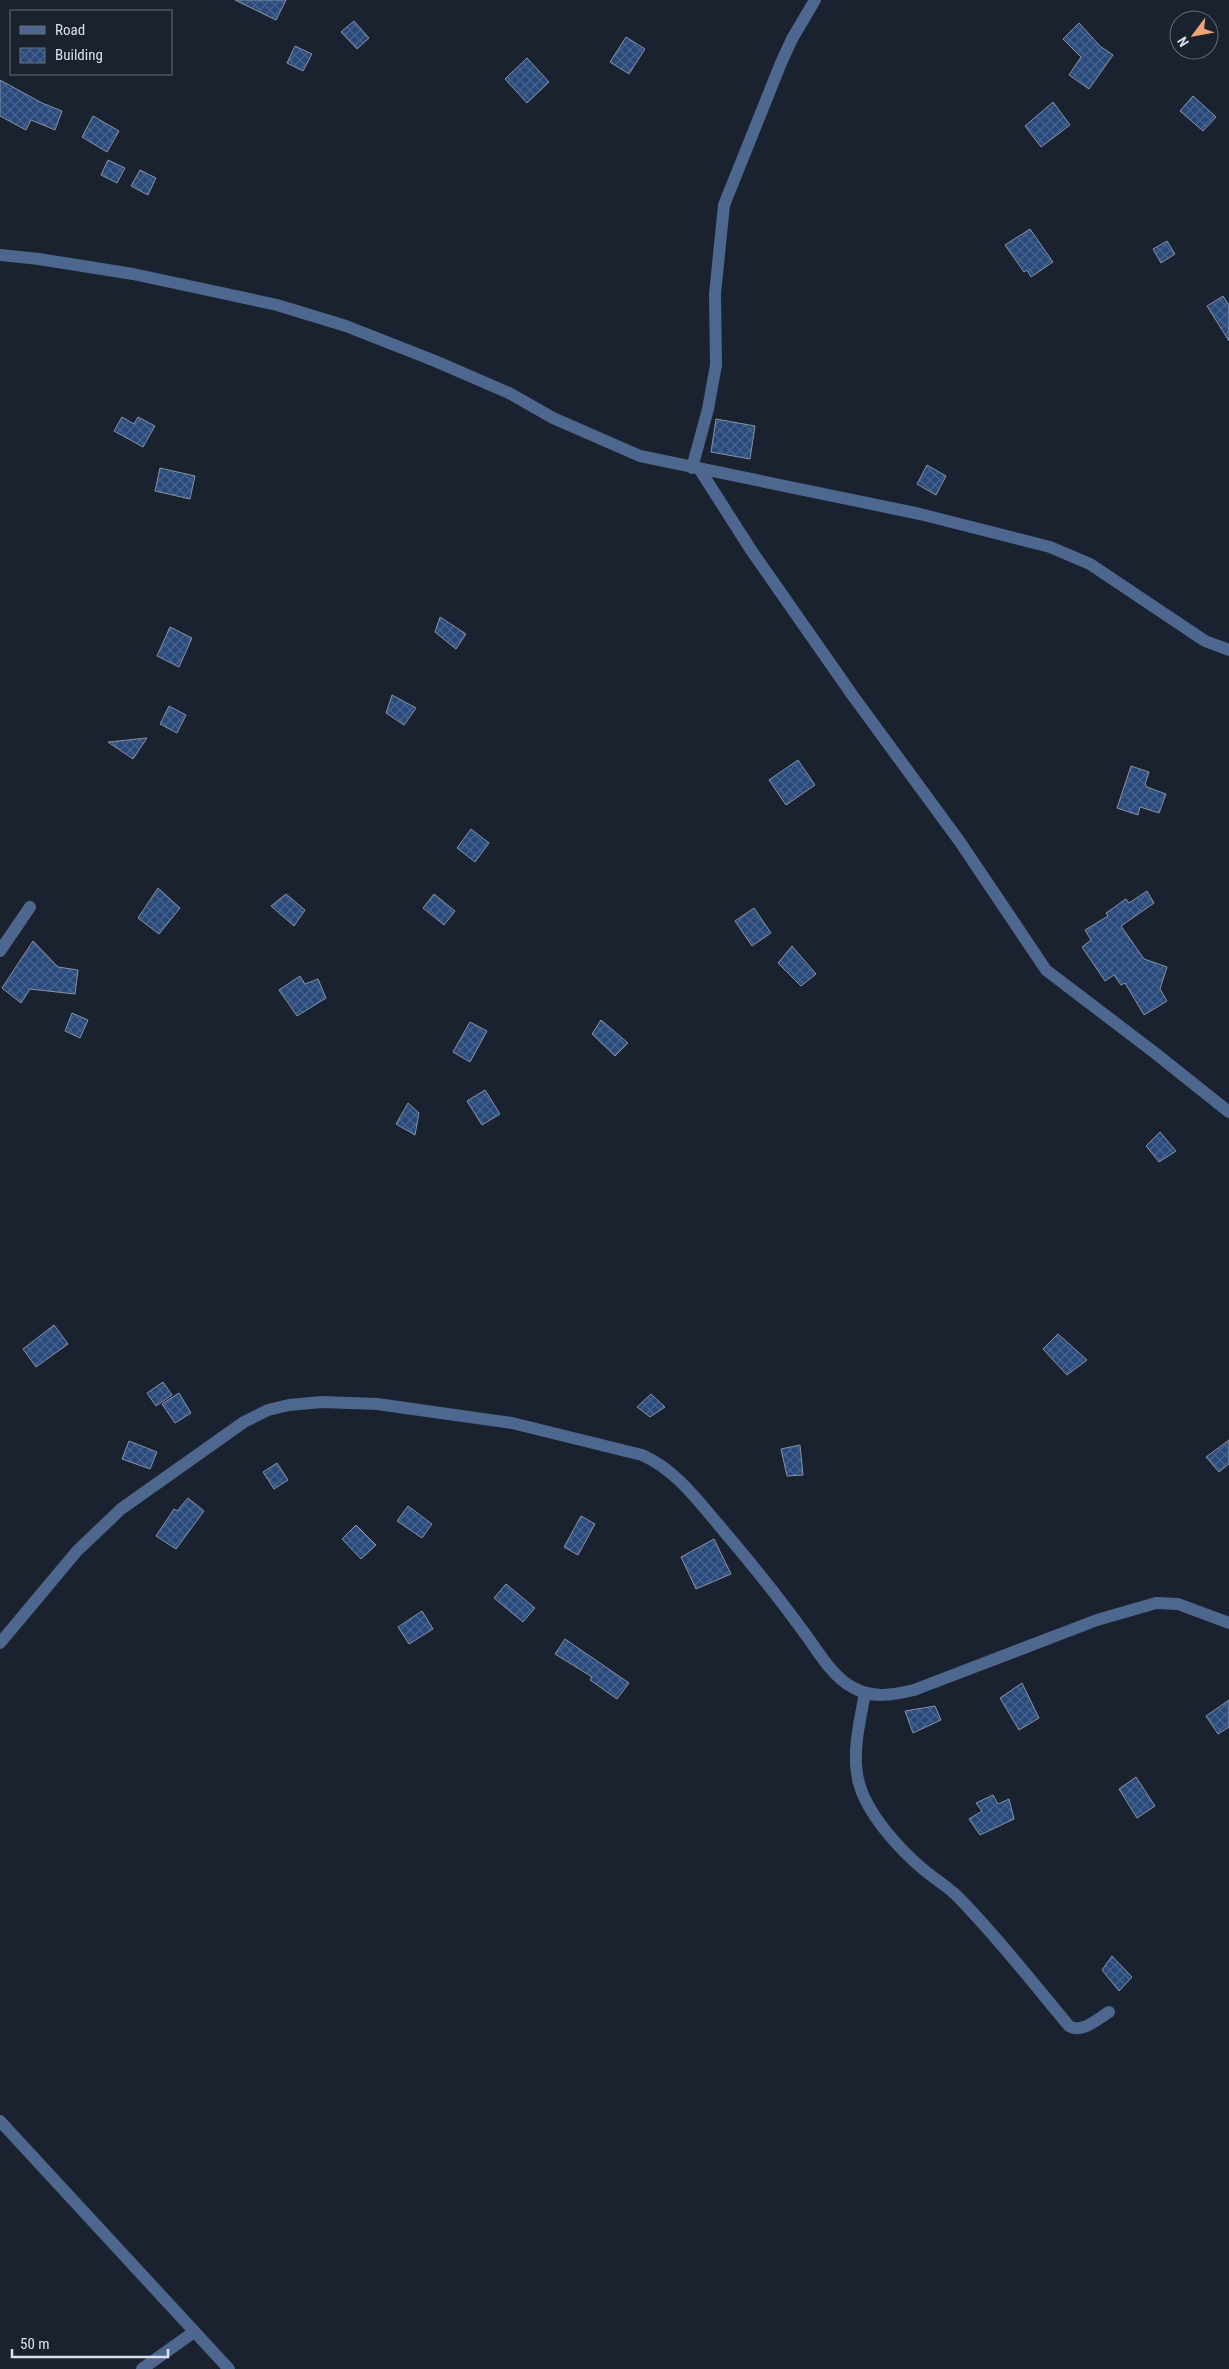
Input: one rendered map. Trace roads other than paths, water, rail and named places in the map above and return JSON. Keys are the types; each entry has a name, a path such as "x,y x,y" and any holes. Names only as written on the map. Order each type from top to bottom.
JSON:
{"street":[{"path":"815,0 792,39 781,63 724,205 715,294 716,365 696,469 841,680 960,842 1046,970 1229,1112"},
{"path":"0,255 39,258 205,288 277,305 346,326 509,393 553,418 640,456 920,514 1050,547 1090,564 1204,641 1229,650"},
{"path":"0,951 30,906"},
{"path":"0,1643 96,1531 120,1509 244,1422 268,1410 289,1405 322,1402 376,1404 512,1423 642,1455 658,1462 690,1492 762,1574 833,1670 851,1687 865,1693 892,1696 914,1690 1097,1620 1156,1603 1186,1606 1229,1623"},
{"path":"865,1693 858,1736 857,1775 859,1784 885,1830 923,1870 958,1897 1017,1961 1069,2026 1074,2029 1085,2027 1109,2012"},
{"path":"0,2121 229,2369"},
{"path":"142,2369 194,2332"}]}
